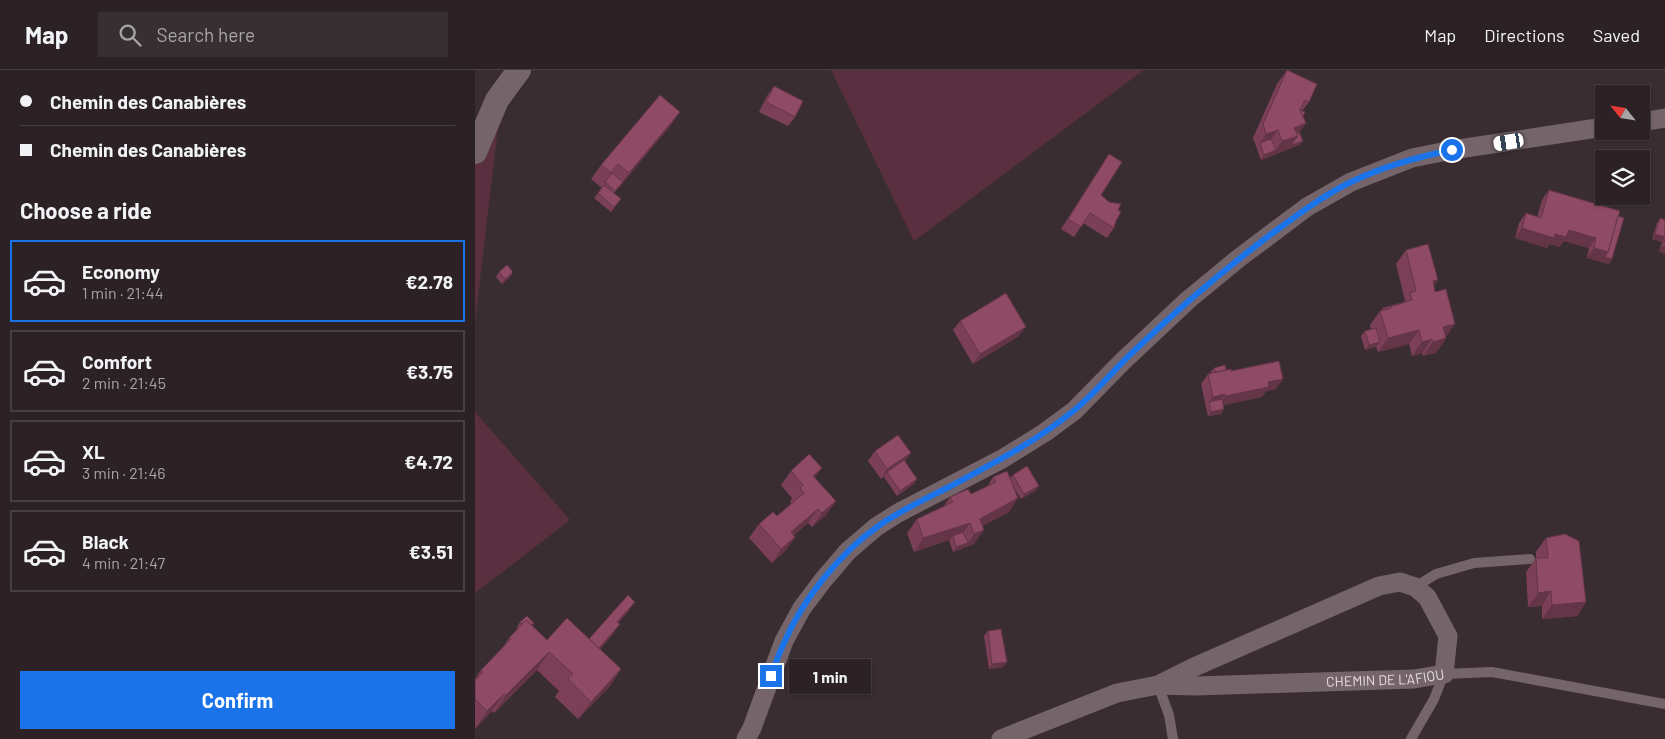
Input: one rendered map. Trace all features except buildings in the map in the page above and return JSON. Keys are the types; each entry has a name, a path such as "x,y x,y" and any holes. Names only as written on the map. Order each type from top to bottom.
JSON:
{"street":[{"path":"475,152 497,100 519,70"},
{"path":"1650,120 1665,118"},
{"path":"746,739 752,728 784,641 802,608 848,551 876,527 898,513 1002,459 1074,411 1123,361 1188,300 1239,258 1307,207 1351,182 1412,158 1452,150 1595,128"},
{"name":"CHEMIN DE L'AFIOU","path":"1001,739 1117,693 1158,685 1196,686 1414,679 1444,674 1449,636 1427,597 1415,587 1399,582 1379,586 1158,685"}],"lane":[{"path":"1415,587 1436,574 1474,563 1530,560"},
{"path":"1411,739 1434,699 1444,674 1491,672 1665,704"},
{"path":"1158,685 1169,715 1173,739"}],"shaded area":[{"path":"831,70 1144,70 914,241"},
{"path":"503,85 475,322 475,149"},
{"path":"475,412 570,520 475,593"}],"route":[{"path":"771,676 784,641 802,608 848,551 876,527 898,513 1002,459 1044,433 1074,411 1123,361 1188,300 1239,258 1307,207 1351,182 1381,169 1412,158 1452,150"}]}
